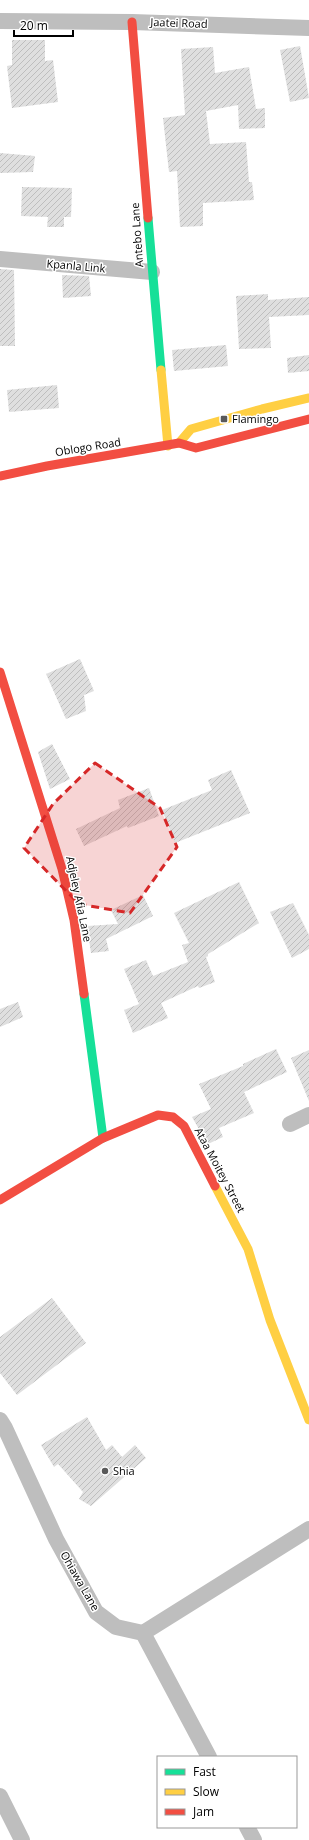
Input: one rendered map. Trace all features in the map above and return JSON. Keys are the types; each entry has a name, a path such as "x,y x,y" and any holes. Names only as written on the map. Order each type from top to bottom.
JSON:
{"street":[{"name":"Jaatei Road","path":"0,21 132,22 309,28"},
{"name":"Antebo Lane","path":"132,22 152,272 168,446"},
{"name":"Kpanla Link","path":"0,259 152,272"},
{"path":"179,443 191,429 262,409 309,398"},
{"name":"Oblogo Road","path":"0,476 47,466 179,443 196,448 309,419"},
{"name":"Adjeley Afia Lane","path":"0,672 62,869 74,920 103,1138"},
{"name":"Ataa Moitey Street","path":"0,1200 103,1138 158,1115 173,1117 184,1126 248,1249 270,1320 309,1420"},
{"path":"290,1124 309,1115"},
{"name":"Ohiawa Lane","path":"0,1420 56,1539 96,1612 116,1627 143,1633"},
{"path":"208,1756 143,1633 309,1529"},
{"path":"0,1796 22,1840"},
{"path":"248,1828 254,1840"}],"highlighted area":[{"path":"95,763 160,808 177,847 130,913 79,904 24,848 53,804"}],"building":[{"path":"12,40 45,40 45,61 53,60 58,102 12,108 7,66 12,65"},
{"path":"300,46 309,98 290,102 280,50"},
{"path":"213,47 215,73 249,67 256,109 265,108 265,128 239,129 238,105 206,111 210,144 246,142 249,182 252,182 254,200 203,203 203,226 180,227 177,171 169,172 163,118 185,115 181,49"},
{"path":"0,153 35,156 33,172 0,173"},
{"path":"22,187 72,188 71,217 64,217 64,227 47,227 48,217 21,216"},
{"path":"0,269 14,270 15,346 0,346"},
{"path":"62,275 89,276 91,296 63,298"},
{"path":"268,294 268,300 309,297 309,315 269,317 271,348 239,349 236,296"},
{"path":"226,345 228,366 174,371 172,350"},
{"path":"309,355 309,371 288,373 287,358"},
{"path":"57,385 59,408 9,412 7,390"},
{"path":"80,659 94,691 84,695 86,711 66,719 46,674"},
{"path":"52,744 70,779 50,789 38,752"},
{"path":"231,770 250,813 175,843 162,810 212,790 208,780"},
{"path":"149,788 159,816 128,828 127,826 84,846 76,829 120,808 118,800"},
{"path":"239,882 259,923 208,954 206,957 215,982 199,988 198,986 161,1003 168,1018 133,1033 124,1010 139,1004 124,969 146,960 153,976 188,962 182,945 189,943 174,913"},
{"path":"143,895 153,916 106,939 109,951 91,953 87,926 118,924 111,910"},
{"path":"293,903 309,935 309,949 292,958 270,912"},
{"path":"18,1002 23,1017 0,1027 0,1009"},
{"path":"276,1049 287,1072 244,1092 254,1113 219,1128 223,1137 208,1144 202,1130 200,1131 192,1117 211,1109 199,1084 243,1066 243,1064"},
{"path":"309,1050 309,1101 291,1058"},
{"path":"52,1298 86,1343 17,1395 0,1373 0,1337"},
{"path":"87,1417 106,1450 112,1445 122,1457 135,1445 146,1458 91,1506 79,1499 83,1492 58,1464 54,1467 41,1445"}],"traffic: fast":[{"path":"148,218 161,370"},
{"path":"84,994 103,1138"}],"traffic: slow":[{"path":"161,370 168,446"},
{"path":"179,443 191,429 262,409 309,398"},
{"path":"215,1186 248,1249 270,1320 309,1420"}],"traffic: jam":[{"path":"132,22 148,218"},
{"path":"0,476 47,466 179,443 196,448 309,419"},
{"path":"0,672 62,869 74,920 84,994"},
{"path":"0,1200 103,1138 158,1115 173,1117 184,1126 215,1186"}],"place":[{"name":"Flamingo","path":"224,419"},
{"name":"Shia","path":"105,1471"}]}
